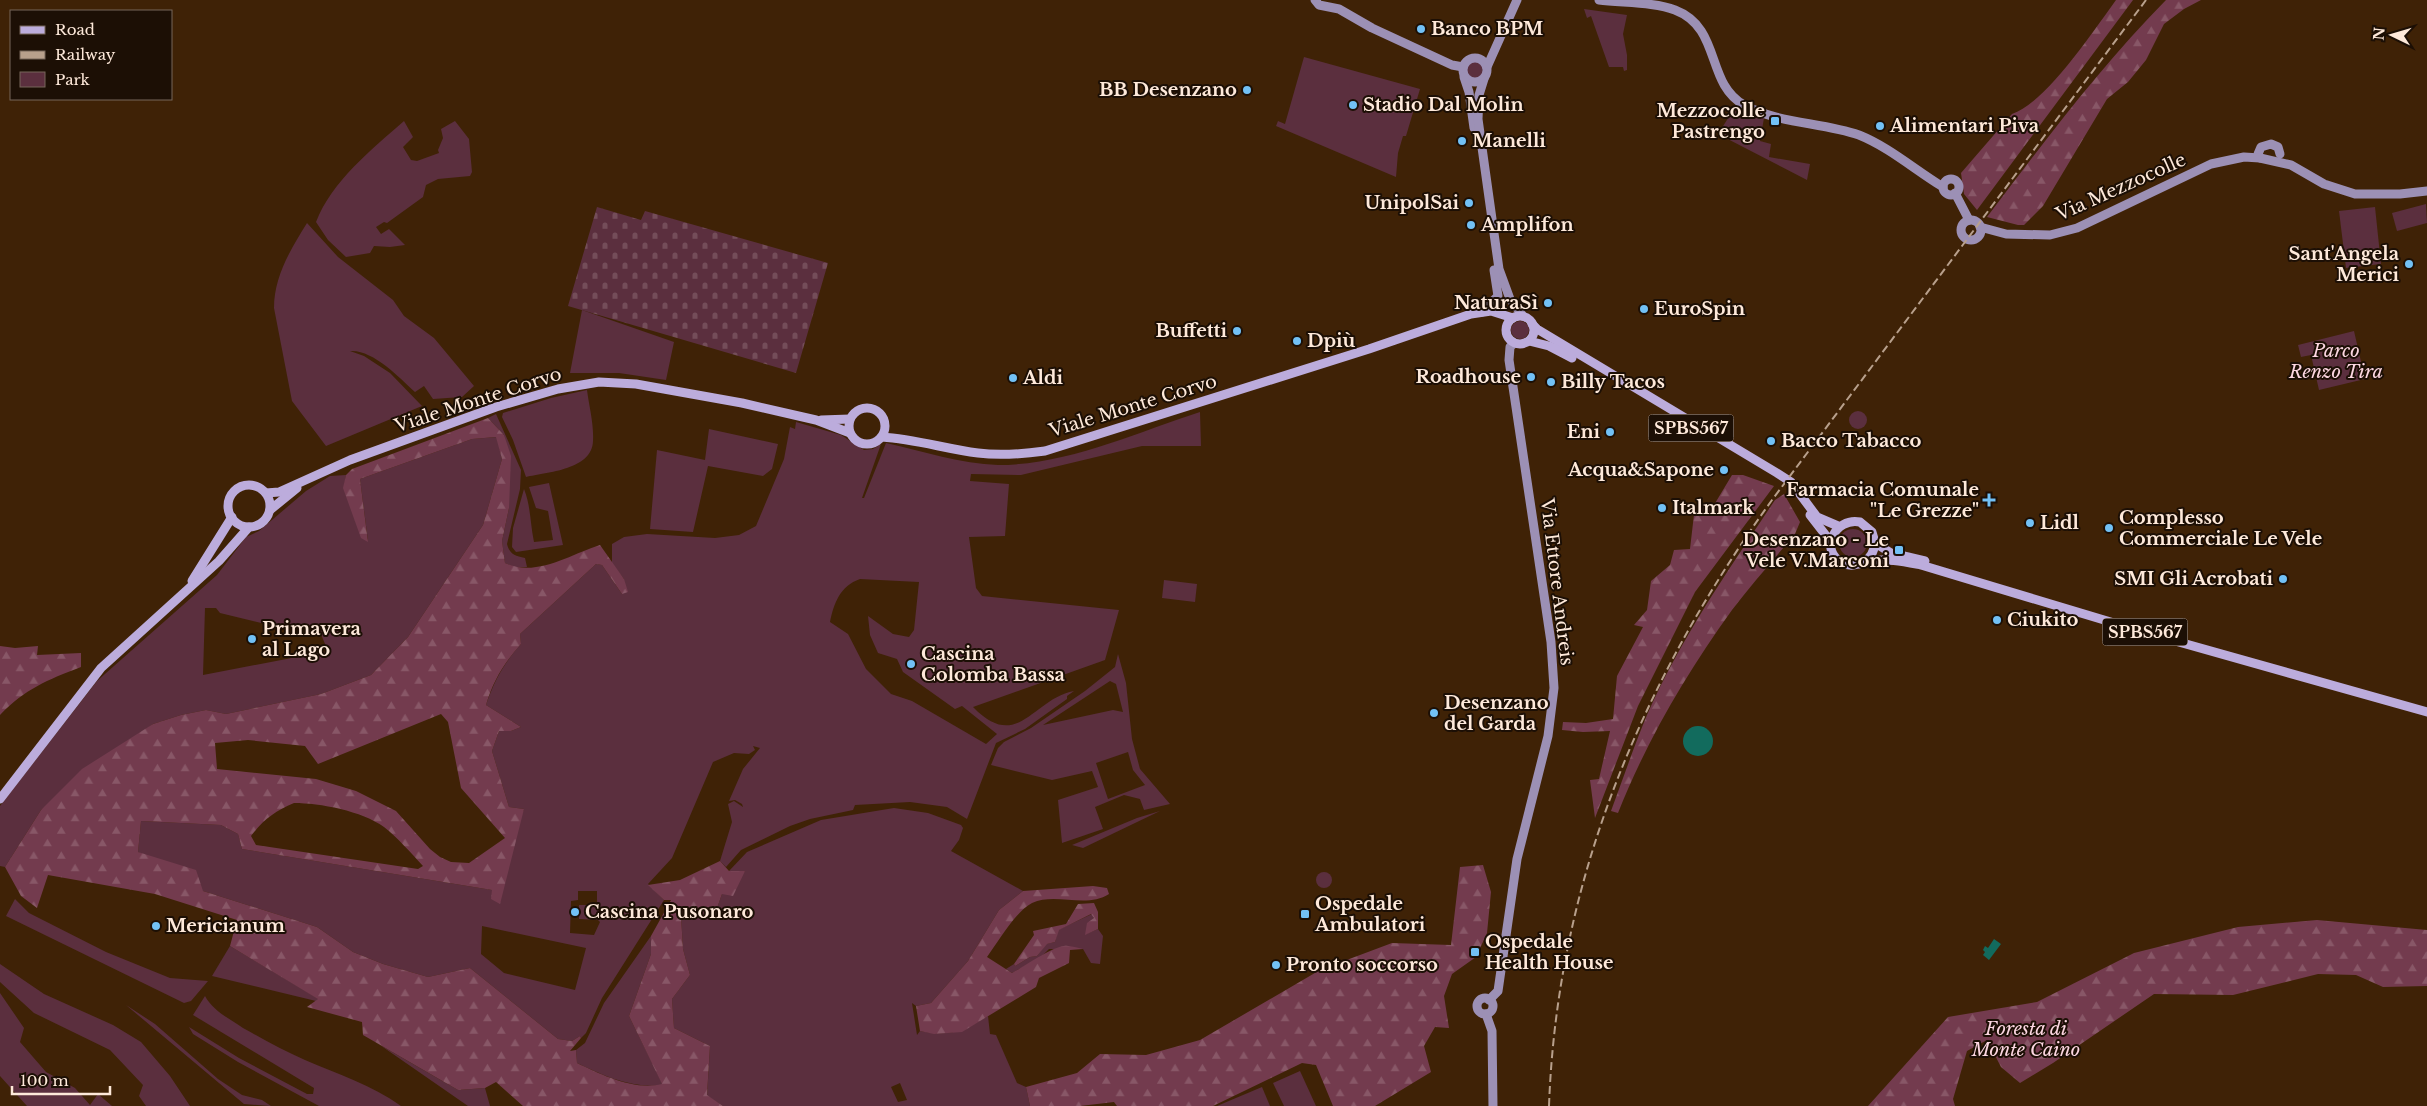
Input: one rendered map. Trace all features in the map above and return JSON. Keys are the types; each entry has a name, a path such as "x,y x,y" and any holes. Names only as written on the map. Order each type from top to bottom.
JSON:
{"main road":[{"path":"1491,311 1513,318 1523,316 1532,324 1534,331 1529,341 1524,344 1514,343 1508,337 1502,321 1493,317 1461,319 1491,311"},
{"path":"1506,328 1513,318"},
{"name":"Viale Monte Corvo","path":"884,433 979,453 1011,454 1045,451 1461,319"},
{"name":"SPBS567","path":"1532,324 1558,342 1784,477 1791,482 1817,517 1838,526"},
{"name":"SPBS567","path":"1529,341 1556,348 1787,484 1831,542"},
{"name":"Viale Monte Corvo","path":"266,493 279,492 303,483 332,467 478,414 579,384 599,382 636,384 742,403 816,420 850,433"},
{"path":"873,409 882,416 884,433 873,444 857,442 850,433 850,419 858,410 873,409"},
{"name":"Viale Monte Corvo","path":"816,420 850,419"},
{"name":"Viale Monte Corvo","path":"270,510 303,483"},
{"path":"251,485 266,493 269,498 270,510 263,522 249,527 242,526 229,512 229,499 237,489 251,485"},
{"path":"187,590 232,517"},
{"path":"1849,521 1860,522 1872,532 1875,543 1873,553 1863,563 1851,565 1841,562 1832,552 1831,542 1838,526 1849,521"},
{"path":"0,799 101,668 219,561 249,527"},
{"name":"SPBS567","path":"1875,543 1891,553 1910,556 2028,593 2427,706"},
{"name":"SPBS567","path":"1863,563 1881,560 1921,565 2011,594 2427,712"}],"street":[{"path":"1315,0 1318,4 1329,2 1372,28 1452,65 1464,72 1474,83 1484,79"},
{"path":"1517,0 1487,67 1479,95 1478,119 1499,269 1510,299 1523,316"},
{"path":"1599,0 1675,10 1695,22 1702,30 1721,78 1736,100 1745,106 1858,135 1893,153 1943,187 1948,194 1955,193"},
{"path":"1482,312 1498,296 1469,92 1464,72 1467,61 1486,56 1495,46"},
{"path":"1475,58 1482,60 1487,67"},
{"path":"2291,165 2273,161 2260,154 2271,144 2278,147 2280,154 2291,165 2324,184 2355,194 2400,194 2427,191"},
{"name":"Via Mezzocolle","path":"1969,220 1976,221 1980,227 2006,234 2050,235 2077,228 2211,164 2260,154"},
{"path":"2273,161 2280,154"},
{"path":"1943,187 1947,180 1954,180 1958,187 1955,193"},
{"path":"1955,193 1969,220 1961,228 1963,235 1971,240 1978,237 1980,227"},
{"path":"1495,276 1513,318"},
{"name":"Via Ettore Andreis","path":"1493,1106 1492,1031 1486,1014 1492,1008 1489,1000 1498,991 1517,859 1548,736 1554,688 1550,632 1509,360 1509,350 1514,343"}],"green space":[{"path":"2116,0 2133,0 1977,210 1964,194 1961,173 2012,114 2040,96 2054,81"},
{"path":"2166,0 2201,0 2184,9 2164,24 2146,60 2128,82 2107,99 2043,206 2024,225 1987,217 2095,78"},
{"path":"1584,9 1627,15 1623,34 1627,55 1627,70 1624,71 1623,67 1609,67 1591,16 1587,18"},
{"name":"Stadio Dal Molin","path":"1304,57 1420,89 1406,136 1403,136 1398,153 1396,177 1276,126 1278,121 1285,124"},
{"path":"1475,61 1482,64 1483,75 1476,80 1471,78 1466,71 1469,63"},
{"path":"1736,111 1764,118 1760,141 1771,144 1769,157 1810,164 1807,180 1718,134 1732,112"},
{"path":"404,121 413,137 403,147 411,160 417,161 439,153 438,150 443,138 441,129 455,121 469,139 472,172 470,176 438,179 426,185 423,197 387,223 384,222 376,227 381,234 389,229 405,245 390,247 374,246 370,253 346,257 328,240 316,222 323,207 342,180 366,155"},
{"path":"2426,204 2427,223 2397,231 2392,213"},
{"path":"597,207 641,220 645,211 828,263 796,373 568,306"},
{"path":"2375,207 2381,264 2346,268 2339,211"},
{"path":"307,223 338,257 393,300 404,316 434,338 474,386 462,397 433,399 424,386 415,392 376,359 367,354 350,351 364,356 390,373 422,406 326,446 292,401 274,308 277,285 284,263"},
{"path":"582,310 674,342 666,380 619,373 570,373"},
{"path":"1520,321 1526,324 1529,330 1526,336 1520,339 1514,336 1511,330 1514,324"},
{"name":"Parco Renzo Tira","path":"2354,331 2365,379 2319,390 2311,355 2301,357 2298,345"},
{"path":"587,390 593,428 591,451 577,464 567,468 526,477 513,440 502,417 503,413 551,398"},
{"path":"1858,411 1864,414 1867,420 1864,426 1858,429 1852,426 1849,420 1852,414"},
{"path":"1200,412 1201,446 1142,446 1021,475 971,474 970,481 1009,484 1005,536 969,537 976,588 982,596 1119,610 1105,660 973,707 989,720 1002,725 1014,724 1025,719 1059,696 1074,691 1067,696 1067,699 1025,729 996,743 967,819 947,807 910,802 855,805 853,810 810,819 790,826 741,850 726,867 720,861 732,822 728,804 734,801 743,807 742,804 735,800 729,801 743,769 760,748 753,746 755,750 749,754 734,753 713,762 672,858 648,884 664,900 602,998 586,1033 581,1038 580,1036 572,1041 558,1039 470,968 428,977 383,964 353,952 317,927 203,891 138,852 141,821 221,825 238,834 242,849 492,890 524,809 509,807 492,751 499,731 511,731 521,727 486,705 500,673 509,658 521,644 520,634 596,564 602,565 622,594 624,579 612,564 612,544 624,537 647,534 715,538 739,535 756,526 784,459 790,427 795,429 796,422 841,435 864,450 873,449 881,444 862,498 864,498 886,443 970,462 998,465 1024,464 1075,454","holes":["860,579 919,582 914,630 909,637 893,634 868,616 870,635 878,653 897,659 903,672 955,709 962,706 997,734 986,744 912,701 891,694 866,669 848,634 830,622 839,596 847,586","578,891 597,891 597,905 579,905 579,919 598,920 600,922 594,935 570,933 571,901 578,900","482,926 586,948 575,990 504,973 481,954"]},
{"path":"496,414 521,470 520,489 507,544 513,554 525,558 527,567 514,567 505,563 502,541 509,508 504,435 488,418"},
{"path":"488,418 504,435 511,456 509,508 502,541 505,563 529,568 541,566 600,545 624,579 628,592 622,594 602,565 596,564 520,634 521,644 509,658 492,688 486,705 521,727 511,731 499,731 492,751 509,807 524,809 500,904 491,899 492,890 242,849 238,834 221,825 141,821 138,852 196,870 203,891 317,927 353,952 383,964 428,977 470,968 558,1039 572,1041 580,1036 581,1038 570,1051 576,1050 577,1063 619,1081 652,1086 662,1084 629,1016 651,954 651,936 671,900 664,900 648,885 680,880 720,861 729,871 745,871 733,896 722,894 717,908 681,916 683,949 690,975 672,999 674,1028 710,1046 707,1095 723,1106 523,1106 496,1082 485,1088 458,1090 363,1035 362,1022 307,1007 318,999 230,946 237,920 155,894 48,875 37,908 21,896 5,867 41,810 82,769 153,724 181,715 206,710 226,714 321,694 371,675 408,637 483,525 502,459 496,437 472,439 360,479 368,542 361,538 343,488 346,475 352,469","holes":["441,714 448,722 461,788 505,838 469,863 451,862 440,857 430,849 396,811 356,791 316,779 217,769 215,743 248,740 305,746 318,764","294,803 316,804 340,809 375,821 394,835 423,866 418,869 256,845 251,836 260,825 281,809"]},
{"path":"709,429 778,444 772,469 763,476 708,466 693,532 650,529 657,450 705,460"},
{"path":"497,437 502,459 483,525 408,637 371,675 321,694 226,714 206,710 181,715 153,724 41,810 5,867 0,866 0,806 97,681 217,575 246,537 259,531 306,491 330,476 346,475 344,488 368,541 360,479 472,439","holes":["205,608 216,608 220,613 282,628 309,627 320,632 328,651 203,675"]},
{"path":"1732,475 1743,475 1774,486 1695,592 1638,706 1595,818 1590,780 1599,779 1610,731 1583,732 1562,730 1563,722 1586,723 1613,719 1617,676 1643,627 1634,625 1647,610 1651,581 1670,565 1674,550 1690,549 1695,506 1714,505"},
{"path":"549,483 563,545 516,552 512,547 513,528 524,489 534,542 553,540 548,511 536,508 529,487"},
{"path":"1784,494 1800,522 1795,534 1732,610 1699,658 1655,734 1618,813 1611,811 1647,715 1660,686 1690,631 1775,500"},
{"path":"1853,529 1863,533 1867,543 1863,553 1853,557 1843,553 1839,543 1843,533"},
{"path":"1164,580 1197,584 1195,602 1162,598"},
{"path":"0,646 15,648 38,646 37,655 81,653 81,667 37,686 18,698 0,715"},
{"path":"1118,654 1126,683 1132,739 1140,769 1170,804 1144,810 1140,799 1124,795 1095,807 1103,829 1062,843 1058,800 1098,787 1092,771 1052,780 991,765 998,748 1004,742 1031,728 1085,691 1115,667","holes":["1110,681 1116,684 1123,712 1113,710 1043,725","1128,752 1133,770 1145,785 1108,799 1096,763"]},
{"path":"894,808 928,813 961,825 963,828 959,840 951,851 1023,891 999,910 968,961 931,1003 916,1006 912,1003 917,1035 920,1031 948,1033 956,1031 971,1026 988,1016 990,1034 996,1035 1017,1083 1026,1087 1030,1106 723,1106 707,1096 710,1046 674,1028 672,999 690,975 683,949 681,915 717,908 722,894 745,871 729,871 747,852 821,820","holes":["900,1083 907,1100 898,1102 891,1087"]},
{"path":"1160,811 1083,848 1072,845 1137,818"},
{"path":"1483,865 1491,892 1487,933 1476,957 1452,974 1444,996 1449,1028 1435,1027 1424,1046 1431,1072 1375,1106 1333,1106 1316,1065 1302,1063 1213,1106 1117,1106 1114,1102 1080,1106 1030,1106 1026,1087 1077,1073 1100,1054 1146,1055 1200,1040 1320,970 1392,943 1451,945 1460,867"},
{"path":"1324,872 1330,874 1332,880 1330,886 1324,888 1318,886 1316,880 1318,874"},
{"path":"1093,886 1107,888 1109,894 1100,898 1081,901 1041,900 1026,907 1002,935 987,957 1012,973 1059,947 1068,946 1083,949 1070,950 1069,963 1039,978 1036,987 962,1032 934,1034 920,1031 916,1006 931,1003 968,961 999,910 1023,891"},
{"path":"15,899 29,913 106,952 170,978 208,981 191,1001 184,1003 6,916"},
{"path":"1094,903 1098,912 1098,929 1085,935 1087,923 1094,918 1091,914 1059,930 1055,942 1047,944 1037,956 1030,957 1015,966 1014,964 1034,935 1033,931 1066,924 1078,904"},
{"path":"1092,914 1094,918 1086,934 1098,929 1103,936 1100,964 1091,963 1083,949 1049,949 1041,957 1012,973 1006,969 1030,957 1037,956 1046,944 1055,942 1058,930"},
{"name":"Foresta di Monte Caino","path":"2317,920 2427,930 2427,986 2383,987 2356,975 2318,974 2233,995 2154,994 2053,1063 2020,1083 2001,1067 1987,1040 1967,1051 1953,1099 1955,1106 1868,1106 1948,1017 2037,1002 2134,953 2238,927"},
{"path":"651,936 651,954 629,1016 663,1085 652,1086 608,1077 587,1068 577,1063 576,1050 585,1043 604,1003"},
{"path":"230,946 319,999 316,1001 212,976"},
{"path":"0,964 44,994 113,1025 141,1042 170,1076 190,1106 146,1106 139,1096 143,1085 110,1050 34,1013 0,982"},
{"path":"0,993 24,1028 20,1042 46,1072 75,1088 90,1105 98,1094 112,1106 27,1106 0,1076"},
{"path":"205,996 217,1010 243,1028 297,1056 367,1086 401,1106 319,1106 238,1062 193,1034 189,1027 239,1058 307,1094 313,1094 314,1088 193,1015"},
{"path":"126,1005 155,1024 218,1079 242,1095 262,1100 271,1106 244,1104"},
{"path":"380,1045 458,1090 485,1088 490,1106 468,1106"},
{"path":"1300,1071 1316,1106 1284,1106 1273,1083"},
{"path":"1262,1087 1270,1106 1217,1106"}],"water":[{"path":"1698,726 1709,730 1713,741 1709,752 1698,756 1687,752 1683,741 1687,730"},
{"path":"1994,939 2001,944 1989,960 1983,955 1985,952 1983,950 1985,946 1988,948"}],"railway":[{"path":"1549,1106 1556,1023 1569,942 1589,863 1615,786 1646,712 1683,639 1725,568 1772,500 2146,0"}],"place":[{"name":"Banco BPM","path":"1421,29"},
{"name":"BB Desenzano","path":"1247,90"},
{"name":"Stadio Dal Molin","path":"1353,105"},
{"name":"Mezzocolle Pastrengo","path":"1775,121"},
{"name":"Alimentari Piva","path":"1880,126"},
{"name":"Manelli","path":"1462,141"},
{"name":"UnipolSai","path":"1469,203"},
{"name":"Amplifon","path":"1471,225"},
{"name":"Sant'Angela Merici","path":"2409,264"},
{"name":"NaturaSì","path":"1548,303"},
{"name":"EuroSpin","path":"1644,309"},
{"name":"Buffetti","path":"1237,331"},
{"name":"Dpiù","path":"1297,341"},
{"name":"Roadhouse","path":"1531,377"},
{"name":"Aldi","path":"1013,378"},
{"name":"Billy Tacos","path":"1551,382"},
{"name":"Eni","path":"1610,432"},
{"name":"Bacco Tabacco","path":"1771,441"},
{"name":"Acqua&Sapone","path":"1724,470"},
{"name":"Farmacia Comunale \"Le Grezze\"","path":"1989,500"},
{"name":"Italmark","path":"1662,508"},
{"name":"Lidl","path":"2030,523"},
{"name":"Complesso Commerciale Le Vele","path":"2109,528"},
{"name":"Desenzano - Le Vele V.Marconi","path":"1899,550"},
{"name":"SMI Gli Acrobati","path":"2283,579"},
{"name":"Ciukito","path":"1997,620"},
{"name":"Primavera al Lago","path":"252,639"},
{"name":"Cascina Colomba Bassa","path":"911,664"},
{"name":"Desenzano del Garda","path":"1434,713"},
{"name":"Cascina Pusonaro","path":"575,912"},
{"name":"Ospedale Ambulatori","path":"1305,914"},
{"name":"Mericianum","path":"156,926"},
{"name":"Ospedale Health House","path":"1475,952"},
{"name":"Pronto soccorso","path":"1276,965"}]}
